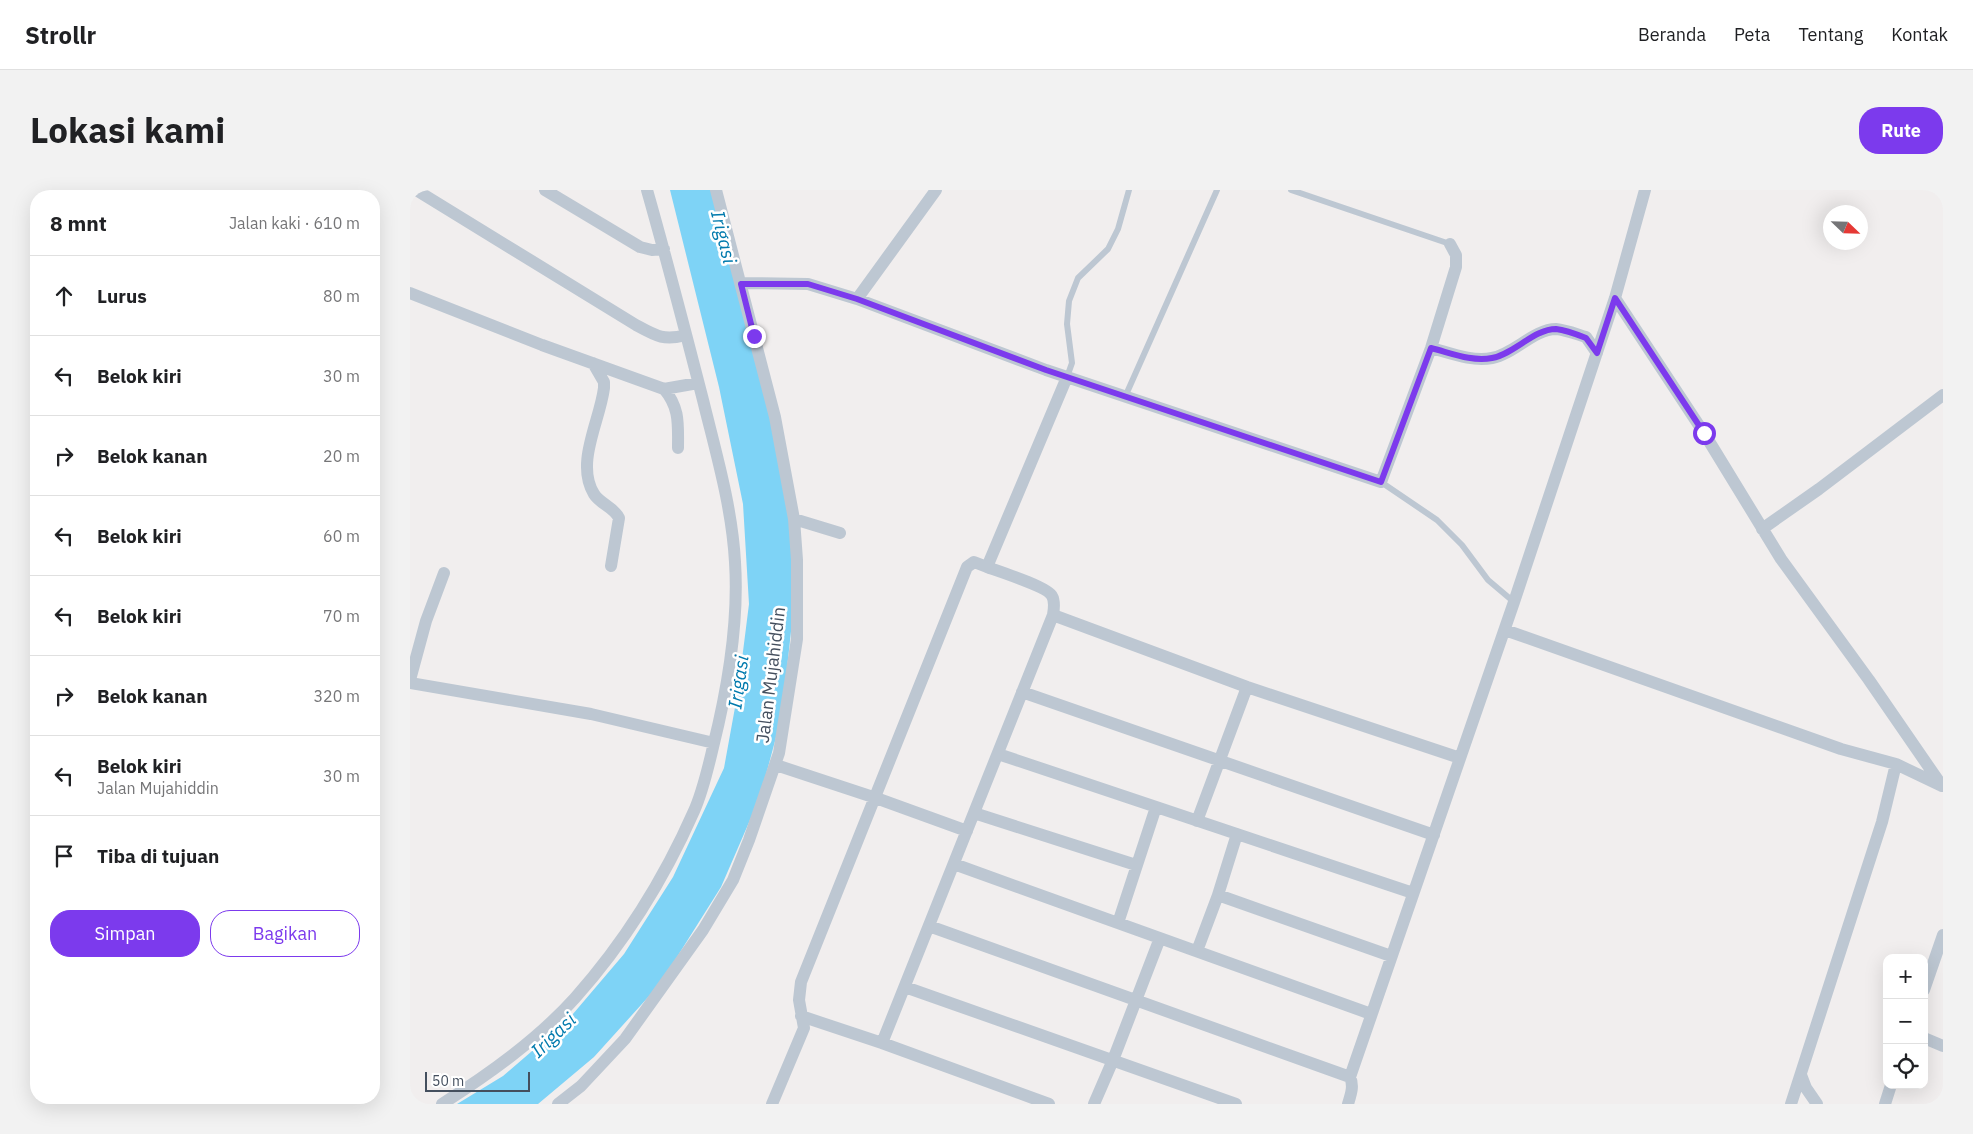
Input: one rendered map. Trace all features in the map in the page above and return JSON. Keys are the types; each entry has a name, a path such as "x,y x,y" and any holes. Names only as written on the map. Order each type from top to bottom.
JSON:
{"street":[{"path":"416,190 636,325 664,338 675,339 686,335"},
{"path":"545,190 640,247 652,250 664,249"},
{"path":"442,1104 483,1078 529,1041 573,1000 612,954 642,909 694,810 714,743 730,668 735,606 735,562 721,474 664,249 647,190"},
{"name":"Jalan Mujahiddin","path":"558,1104 582,1086 625,1039 703,930 733,880 750,840 776,765 797,639 797,560 794,519 774,417 716,190"},
{"path":"857,299 936,190"},
{"path":"1348,1104 1352,1090 1350,1077 1505,630 1615,298 1645,190"},
{"path":"741,284 808,284 857,299 1067,377 1381,482 1431,348 1456,267 1456,255 1450,244"},
{"path":"410,292 593,363 664,388 698,383"},
{"path":"1615,298 1704,433 1762,529 1943,786"},
{"path":"1431,348 1471,358 1492,358 1502,355 1547,330 1556,329 1586,338 1597,353"},
{"path":"593,363 604,382 604,388 589,448 588,476 598,500 614,510 619,518 611,566"},
{"path":"987,567 1067,377"},
{"path":"664,388 675,404 678,448"},
{"path":"1762,529 1819,489 1943,395"},
{"path":"794,519 840,533"},
{"path":"772,1104 804,1028 799,1000 801,982 967,567 974,562 1037,586 1050,593 1054,605 1053,615 882,1043"},
{"path":"444,573 426,621 410,682 591,714 714,743"},
{"path":"1053,615 1247,686 1460,758"},
{"path":"1505,630 1841,749 1896,764 1943,786"},
{"path":"1197,821 1247,686"},
{"path":"1022,692 1434,835"},
{"path":"998,754 1413,893"},
{"path":"1791,1104 1882,822 1896,764"},
{"path":"776,765 967,831"},
{"path":"1118,923 1156,807"},
{"path":"974,813 1136,865"},
{"path":"1197,952 1218,895 1237,834"},
{"path":"954,864 1371,1014"},
{"path":"1218,895 1391,956"},
{"path":"929,926 1350,1077"},
{"path":"1928,978 1943,935"},
{"path":"1094,1104 1160,938"},
{"path":"905,987 1236,1104"},
{"path":"801,1016 882,1043 1049,1104"},
{"path":"1928,1040 1943,1046"},
{"path":"1801,1075 1806,1088 1818,1104"},
{"path":"1885,1104 1890,1089"}],"lane":[{"path":"1067,377 1072,363 1067,324 1069,300 1078,278 1108,248 1118,229 1129,190"},
{"path":"1125,396 1217,190"},
{"path":"1291,190 1450,244"},
{"path":"1381,482 1437,520 1462,545 1488,580 1514,602"}],"water":[{"name":"Irigasi","path":"670,190 713,190 773,420 790,512 795,594 782,715 760,797 721,887 660,984 594,1057 538,1104 457,1104 503,1076 567,1021 624,954 673,877 724,768 738,691 749,604 743,504 719,387"}],"route":[{"path":"754,336 741,284 808,284 857,299 1046,370 1381,482 1431,348 1471,358 1492,358 1502,355 1547,330 1556,329 1586,338 1597,353 1615,298 1704,433"}]}
